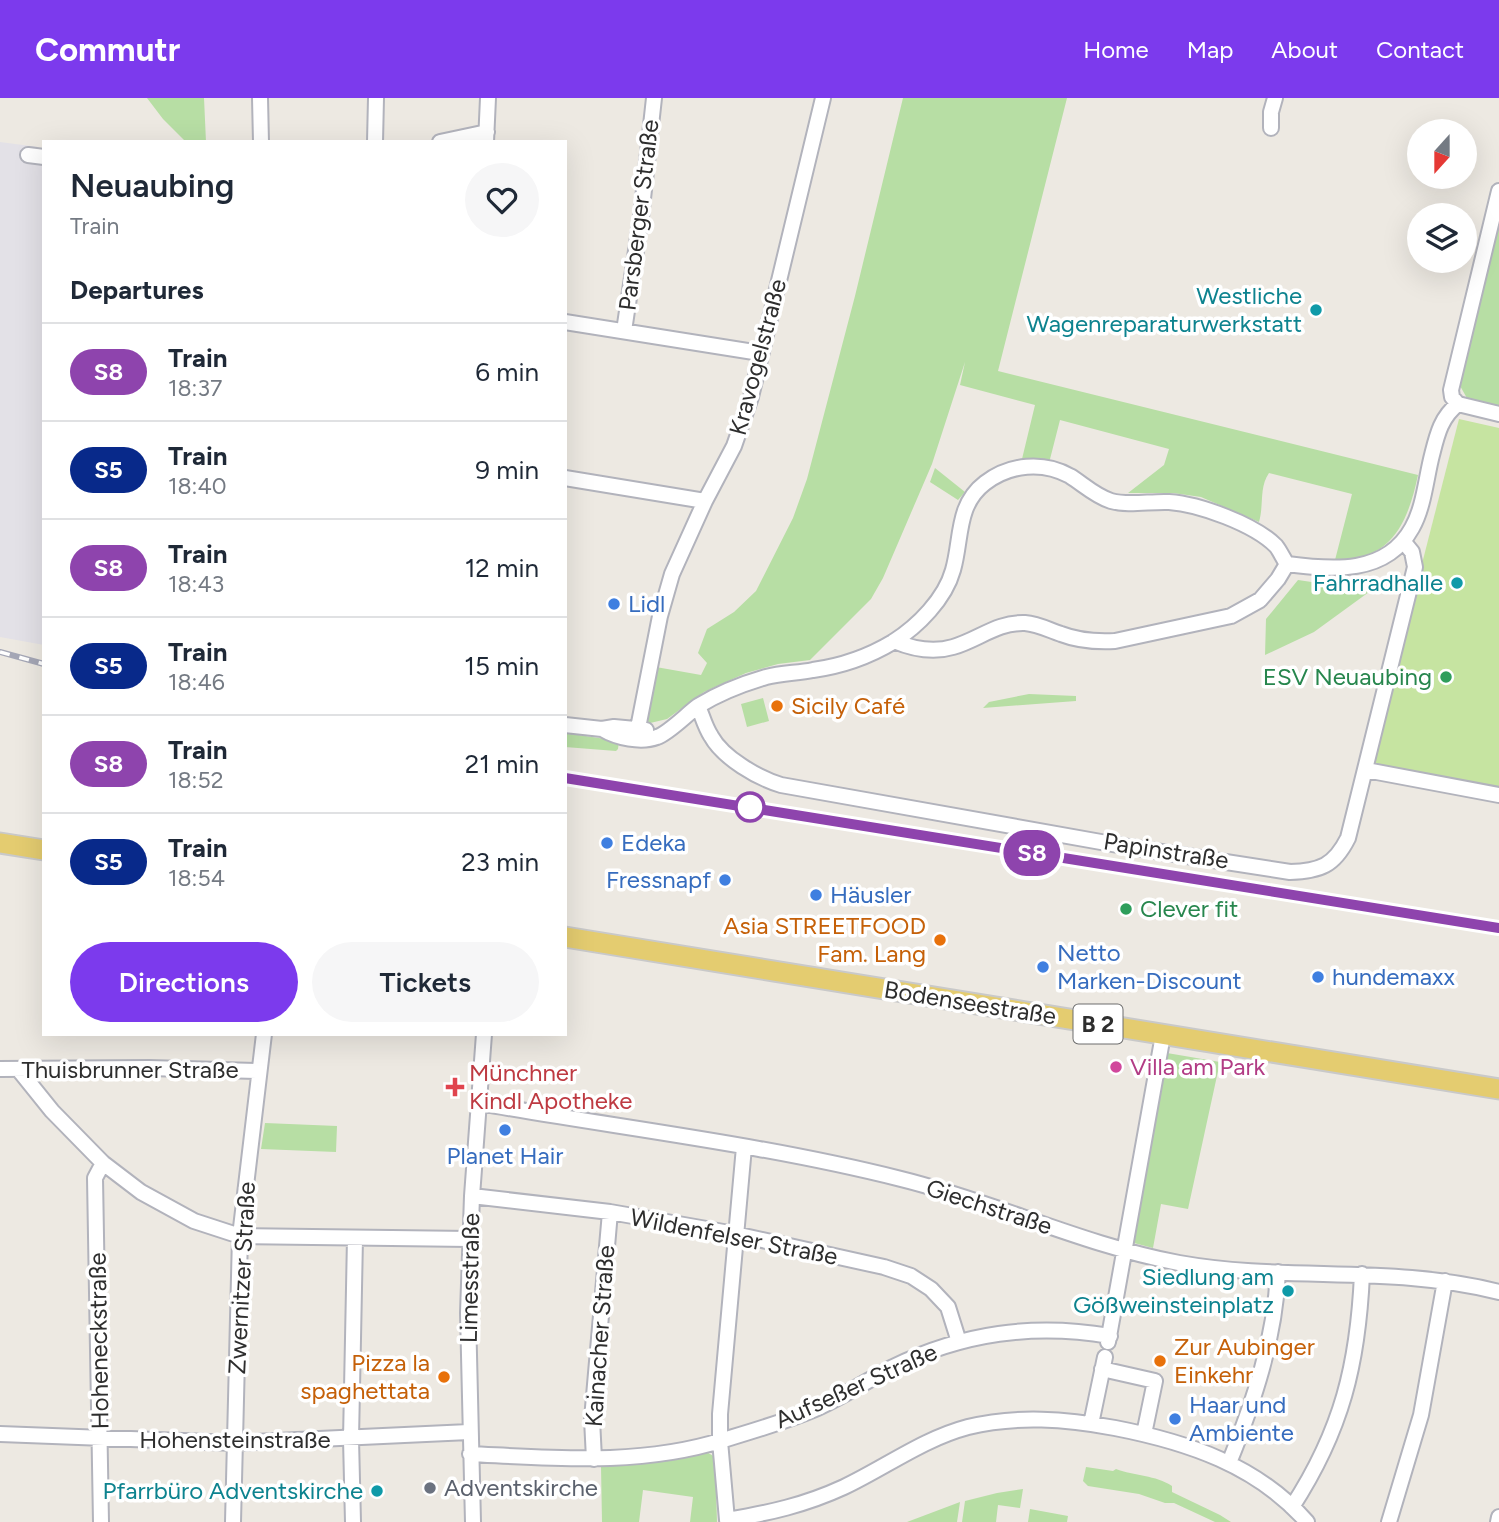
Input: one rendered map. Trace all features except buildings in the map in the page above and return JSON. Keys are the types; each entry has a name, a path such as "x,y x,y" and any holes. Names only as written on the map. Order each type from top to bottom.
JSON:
{"main road":[{"path":"0,843 42,850"},
{"name":"Bodenseestraße","path":"567,937 1499,1089"}],"street":[{"path":"260,98 261,140"},
{"path":"375,140 376,98"},
{"path":"459,140 487,137 488,98"},
{"name":"Parsberger Straße","path":"624,331 641,217 654,98"},
{"name":"Kravogelstraße","path":"638,728 660,617 672,573 734,446 751,397 824,98"},
{"path":"1271,128 1271,112 1275,98"},
{"path":"28,155 42,157"},
{"path":"1499,191 1451,390 1452,397 1458,404 1499,414"},
{"path":"567,322 761,353"},
{"path":"602,729 612,735 656,738 719,693 767,677 856,661 894,642 922,618 943,591 952,572 960,522 970,499 985,483 1018,467 1048,467 1111,501 1174,502 1197,507 1264,536 1277,548 1287,564 1322,569 1354,568 1385,556 1403,541 1413,526 1438,428 1448,412 1458,404"},
{"path":"567,478 705,501"},
{"name":"Papinstraße","path":"698,706 712,738 728,754 765,780 782,785 1115,844 1290,872 1309,872 1322,868 1342,849 1348,838 1415,567 1412,552 1403,541"},
{"path":"894,642 908,647 938,650 953,647 1008,624 1025,623 1079,640 1115,641 1231,615 1248,608 1268,592 1287,564"},
{"path":"567,725 602,729 614,727 668,730"},
{"path":"1366,771 1499,795"},
{"path":"1125,1252 1163,1035"},
{"name":"Zwernitzer Straße","path":"233,1522 240,1236 264,1036"},
{"name":"Limesstraße","path":"472,1522 468,1313 472,1196 484,1036"},
{"name":"Thuisbrunner Straße","path":"0,1069 149,1068 259,1071"},
{"path":"19,1070 52,1111 103,1163 141,1192 194,1221 240,1236 470,1239"},
{"name":"Giechstraße","path":"479,1104 815,1158 1000,1208 1095,1244 1125,1252 1227,1270 1362,1274 1445,1281 1499,1292"},
{"path":"744,1147 720,1414 727,1520 779,1512 844,1487 924,1443 968,1427 1018,1419 1056,1419 1144,1434 1193,1447 1229,1463 1259,1481 1307,1522"},
{"name":"Hoheneckstraße","path":"101,1522 95,1178 103,1163"},
{"name":"Wildenfelser Straße","path":"472,1196 610,1212 735,1234 884,1267 911,1276 931,1289 948,1307 959,1342"},
{"name":"Kainacher Straße","path":"594,1459 592,1419 610,1212"},
{"path":"352,1522 355,1238"},
{"name":"Aufseßer Straße","path":"470,1454 594,1459 659,1454 720,1441 815,1409 895,1366 959,1342 1021,1330 1077,1330 1109,1339 1125,1252"},
{"path":"1229,1463 1264,1364 1277,1304 1278,1272"},
{"path":"1292,1507 1321,1460 1338,1419 1354,1352 1362,1274"},
{"path":"1389,1522 1421,1415 1445,1281"},
{"path":"1091,1424 1104,1363 1155,1381 1144,1434"},
{"name":"Hohensteinstraße","path":"0,1434 235,1443 469,1432"}],"shaded area":[{"path":"0,142 38,147 36,164 42,165 42,645 0,637"}],"green space":[{"path":"147,98 204,98 206,140 184,140"},
{"path":"903,98 1067,98 998,371 1418,475 1409,508 1394,536 1384,546 1355,559 1335,560 1352,494 1269,473 1264,484 1259,522 1201,497 1173,493 1128,493 1164,465 1169,449 1060,420 1049,463 1022,459 1035,405 960,385 965,362 932,464 883,578 871,599 810,660 778,664 746,673 704,692 667,719 646,724 656,667 701,675 707,663 698,653 707,629 734,612 756,591 793,518 807,479 855,296"},
{"path":"1499,218 1499,408 1468,400 1459,384"},
{"name":"ESV Neuaubing","path":"1459,419 1499,428 1499,796 1368,775"},
{"path":"935,468 965,492 958,500 930,482"},
{"path":"1298,580 1332,585 1365,583 1369,592 1314,632 1265,655 1266,619"},
{"path":"1029,694 1076,696 1076,701 983,708 989,702"},
{"path":"763,698 769,721 747,727 741,704"},
{"path":"567,733 619,741 616,751 567,747"},
{"path":"1167,1053 1220,1062 1188,1209 1161,1204 1153,1248 1134,1243"},
{"path":"265,1123 337,1126 336,1152 261,1149"},
{"path":"705,1451 715,1457 717,1522 690,1522 693,1497 643,1490 639,1522 602,1522 601,1466 663,1460"},
{"path":"1086,1467 1113,1471 1116,1469 1159,1480 1172,1486 1172,1492 1231,1522 1215,1522 1174,1503 1165,1503 1139,1494 1088,1486 1083,1481"},
{"path":"1023,1489 1020,1508 998,1505 996,1522 962,1522 965,1501"},
{"path":"960,1502 957,1522 907,1522"},
{"path":"1030,1509 1068,1516 1067,1522 1028,1522"}],"railway":[{"path":"0,652 42,663"},
{"path":"567,778 1499,928"}],"train":[{"name":"S8","path":"567,778 1499,928"}],"place":[{"name":"Westliche Wagenreparaturwerkstatt","path":"1316,310"},
{"name":"Fahrradhalle","path":"1457,583"},
{"name":"Lidl","path":"614,604"},
{"name":"ESV Neuaubing","path":"1446,677"},
{"name":"Sicily Café","path":"777,706"},
{"name":"Edeka","path":"607,843"},
{"name":"Fressnapf","path":"725,880"},
{"name":"Häusler","path":"816,895"},
{"name":"Clever fit","path":"1126,909"},
{"name":"Asia STREETFOOD Fam. Lang","path":"940,940"},
{"name":"Netto Marken-Discount","path":"1043,967"},
{"name":"hundemaxx","path":"1318,977"},
{"name":"Villa am Park","path":"1116,1067"},
{"name":"Münchner Kindl Apotheke","path":"455,1087"},
{"name":"Planet Hair","path":"505,1130"},
{"name":"Siedlung am Gößweinsteinplatz","path":"1288,1291"},
{"name":"Zur Aubinger Einkehr","path":"1160,1361"},
{"name":"Pizza la spaghettata","path":"444,1377"},
{"name":"Haar und Ambiente","path":"1175,1419"},
{"name":"Adventskirche","path":"430,1488"},
{"name":"Pfarrbüro Adventskirche","path":"377,1491"}]}
